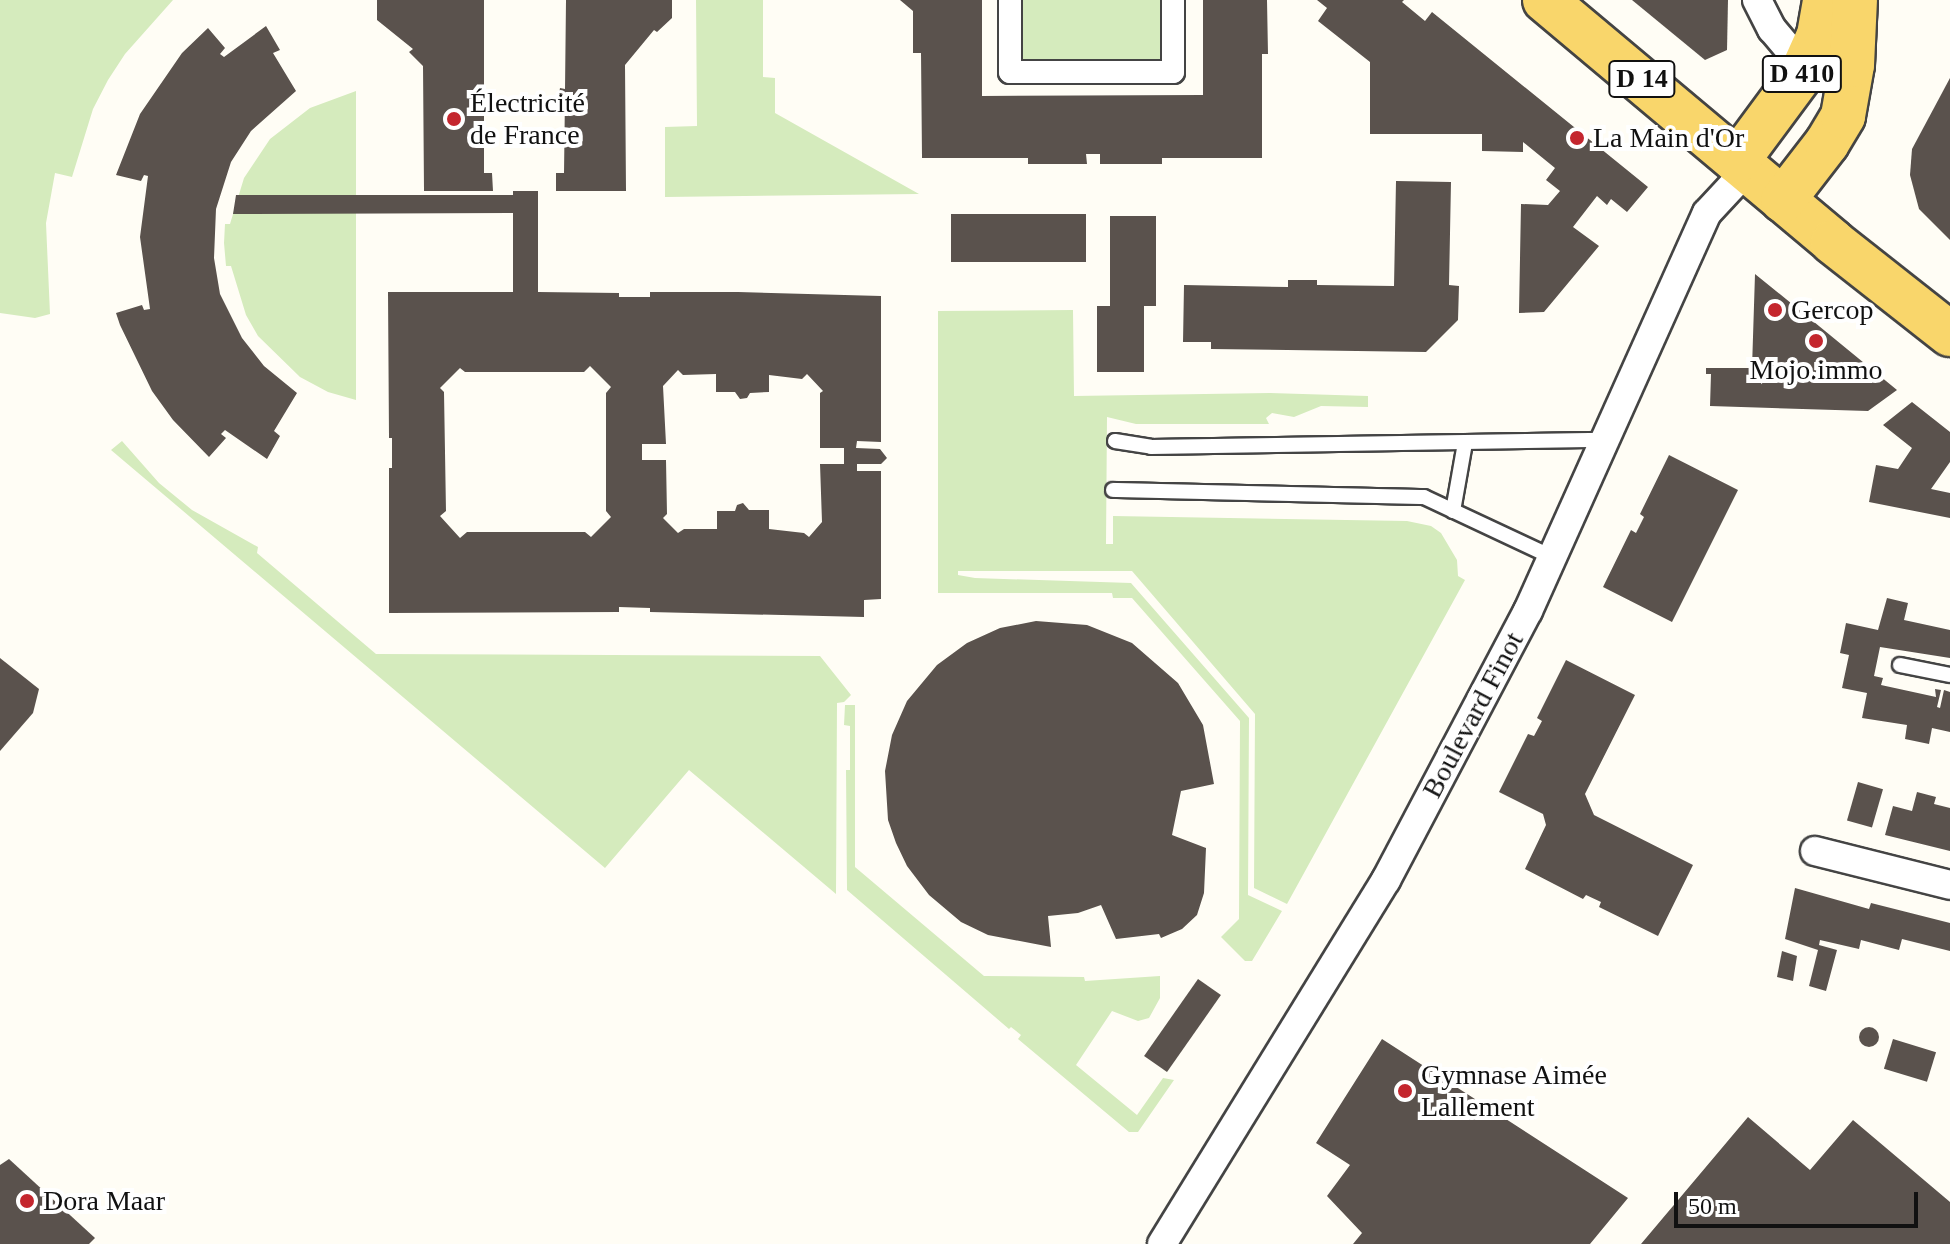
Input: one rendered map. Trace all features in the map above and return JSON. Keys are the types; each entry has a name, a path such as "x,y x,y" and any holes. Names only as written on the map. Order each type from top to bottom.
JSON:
{"main road":[{"name":"D 14","path":"1545,0 1742,165"},
{"name":"D 410","path":"1742,165 1805,68 1819,35 1825,0"},
{"name":"D 410","path":"1783,200 1827,143 1843,116 1852,65 1855,0"},
{"path":"1742,165 1950,334"}],"street":[{"path":"1010,0 1010,72 1173,72 1173,0"},
{"path":"1757,0 1772,29 1805,68"},
{"name":"Boulevard Finot","path":"1162,1244 1386,880 1528,611 1707,213 1742,165"},
{"path":"1815,851 1950,885"}],"lane":[{"path":"1115,441 1151,447 1605,440"},
{"path":"1453,511 1465,443"},
{"path":"1113,490 1424,497 1552,557"},
{"path":"1900,665 1950,675"}],"green space":[{"path":"0,0 173,0 125,54 108,80 93,109 72,177 55,173 46,223 50,314 35,318 0,313"},
{"path":"696,0 763,0 763,77 775,78 775,113 919,194 665,197 665,127 697,126"},
{"path":"1010,0 1173,0 1173,72 1010,72"},
{"path":"356,91 356,400 328,392 300,377 258,336 246,315 231,266 226,266 224,243 225,224 230,224 244,178 270,139 310,108"},
{"path":"1073,310 1074,396 1270,393 1368,396 1368,407 1321,406 1294,417 1272,413 1266,418 1269,424 1136,424 1107,417 1106,544 1113,544 1113,516 1407,521 1431,526 1441,533 1457,560 1458,576 1465,580 1287,904 1254,888 1255,714 1132,571 958,571 958,575 975,578 1131,583 1249,718 1248,895 1282,911 1252,961 1245,961 1221,937 1239,919 1240,721 1132,598 1113,598 1112,593 938,593 938,311"},
{"path":"122,441 159,483 192,510 258,547 257,553 376,654 820,656 851,695 844,702 837,703 836,894 689,770 605,868 111,450"},
{"path":"845,705 855,705 855,867 984,976 1084,977 1085,981 1160,976 1160,998 1149,1018 1138,1021 1112,1011 1076,1065 1137,1115 1163,1078 1174,1080 1138,1132 1129,1132 1018,1039 1021,1035 1011,1027 1009,1029 847,890 846,770 850,770 850,726 844,725"}],"building":[{"name":"Électricité de France","path":"377,0 484,0 484,173 492,173 493,191 424,191 423,66 409,52 413,49 377,20"},
{"name":"Électricité de France","path":"566,0 672,0 672,18 657,32 654,30 625,65 626,191 556,191 556,173 564,173 565,95 559,94 560,88 565,89"},
{"path":"900,0 982,0 982,96 1203,95 1203,0 1267,0 1268,54 1262,54 1262,158 1162,158 1162,164 1100,164 1100,154 1086,154 1087,164 1028,164 1028,158 922,158 921,53 913,53 913,11"},
{"path":"1317,0 1404,0 1402,2 1425,21 1432,12 1648,187 1627,212 1611,199 1607,205 1597,196 1573,227 1599,246 1544,312 1519,313 1521,204 1548,205 1560,191 1546,180 1555,168 1523,142 1523,152 1482,151 1482,134 1370,134 1370,62 1318,21 1327,8"},
{"path":"1632,0 1728,0 1727,50 1705,60"},
{"path":"266,26 280,50 273,53 296,91 251,131 231,162 216,209 214,258 220,294 242,338 264,366 297,393 274,431 280,436 267,459 225,430 221,434 226,438 209,457 173,420 152,391 116,313 142,305 144,310 150,309 140,237 148,176 144,175 141,181 116,175 140,114 182,53 208,28 225,48 220,54 224,57"},
{"path":"1950,78 1950,240 1919,209 1910,175 1912,149"},
{"path":"1396,181 1451,182 1449,285 1459,286 1458,320 1426,352 1211,349 1211,342 1183,342 1184,285 1288,287 1288,280 1317,280 1317,285 1394,286"},
{"path":"513,191 538,191 538,292 619,293 619,297 650,297 650,292 881,296 881,442 857,441 856,448 880,449 887,458 881,464 857,464 857,471 881,471 881,599 864,600 864,617 650,612 650,608 619,607 619,612 389,613 389,468 392,468 392,438 389,438 388,292 513,292 513,213 233,214 236,195 513,195","holes":["590,366 611,387 606,393 606,511 611,517 591,537 585,532 467,532 460,538 440,516 446,511 444,392 440,388 460,368 465,372 584,372","678,370 683,375 716,374 716,392 735,392 740,399 747,398 750,393 769,392 769,375 802,379 807,374 823,391 820,393 820,448 844,448 844,464 820,464 822,522 809,537 804,533 769,529 769,510 749,510 743,503 737,505 735,511 717,511 717,529 684,529 678,533 663,518 667,514 666,460 642,460 642,444 666,444 663,386"]},
{"path":"951,214 1086,214 1086,262 951,262"},
{"path":"1110,216 1156,216 1156,306 1144,306 1144,372 1097,372 1097,306 1110,306"},
{"path":"1755,274 1897,390 1868,411 1710,406 1711,374 1706,374 1706,368 1752,368"},
{"path":"1912,402 1950,432 1950,462 1931,489 1950,493 1950,518 1869,502 1876,465 1898,469 1912,448 1883,425"},
{"path":"1669,455 1738,490 1672,622 1603,587 1631,530 1636,533 1644,517 1640,514"},
{"path":"1887,598 1908,603 1904,620 1950,630 1950,658 1880,647 1874,676 1883,678 1881,685 1936,697 1935,689 1941,690 1937,707 1940,708 1944,690 1950,692 1950,732 1932,728 1929,744 1905,739 1907,725 1862,718 1867,693 1842,688 1849,655 1840,653 1846,623 1878,630"},
{"path":"1036,621 1087,625 1132,643 1178,683 1203,725 1214,784 1181,791 1172,835 1206,848 1204,893 1197,915 1182,929 1161,938 1159,934 1116,939 1101,905 1078,913 1048,916 1051,947 988,935 961,922 929,895 907,866 896,843 888,820 885,771 892,735 907,701 937,665 967,643 1000,628"},
{"path":"0,658 39,689 33,713 0,751"},
{"path":"1566,660 1635,695 1585,794 1594,815 1693,865 1658,936 1599,907 1601,902 1586,895 1583,899 1525,869 1546,825 1543,814 1499,792 1528,734 1534,736 1542,721 1537,718"},
{"path":"1858,782 1883,789 1872,828 1847,820"},
{"path":"1917,792 1936,797 1934,804 1950,808 1950,851 1885,835 1893,806 1912,811"},
{"path":"1795,888 1869,909 1871,903 1950,923 1950,951 1902,939 1899,950 1861,940 1859,949 1820,940 1819,945 1837,950 1826,991 1809,986 1818,950 1785,939"},
{"path":"1782,951 1797,956 1793,981 1777,977"},
{"path":"1198,979 1221,995 1167,1072 1144,1056"},
{"path":"1869,1027 1876,1030 1879,1037 1876,1044 1869,1047 1862,1044 1859,1037 1862,1030"},
{"name":"Gymnase Aimée Lallement","path":"1382,1039 1628,1198 1590,1244 1353,1244 1362,1233 1327,1196 1350,1165 1316,1143"},
{"path":"1893,1039 1936,1052 1927,1082 1884,1069"},
{"path":"1748,1117 1810,1170 1853,1120 1950,1202 1950,1244 1641,1244"},
{"name":"Dora Maar","path":"9,1159 95,1238 89,1244 0,1244 0,1165"}],"place":[{"name":"Électricité de France","path":"454,119"},
{"name":"La Main d'Or","path":"1577,138"},
{"name":"Gercop","path":"1775,310"},
{"name":"Mojo.immo","path":"1816,341"},
{"name":"Gymnase Aimée Lallement","path":"1405,1091"},
{"name":"Dora Maar","path":"27,1201"}]}
